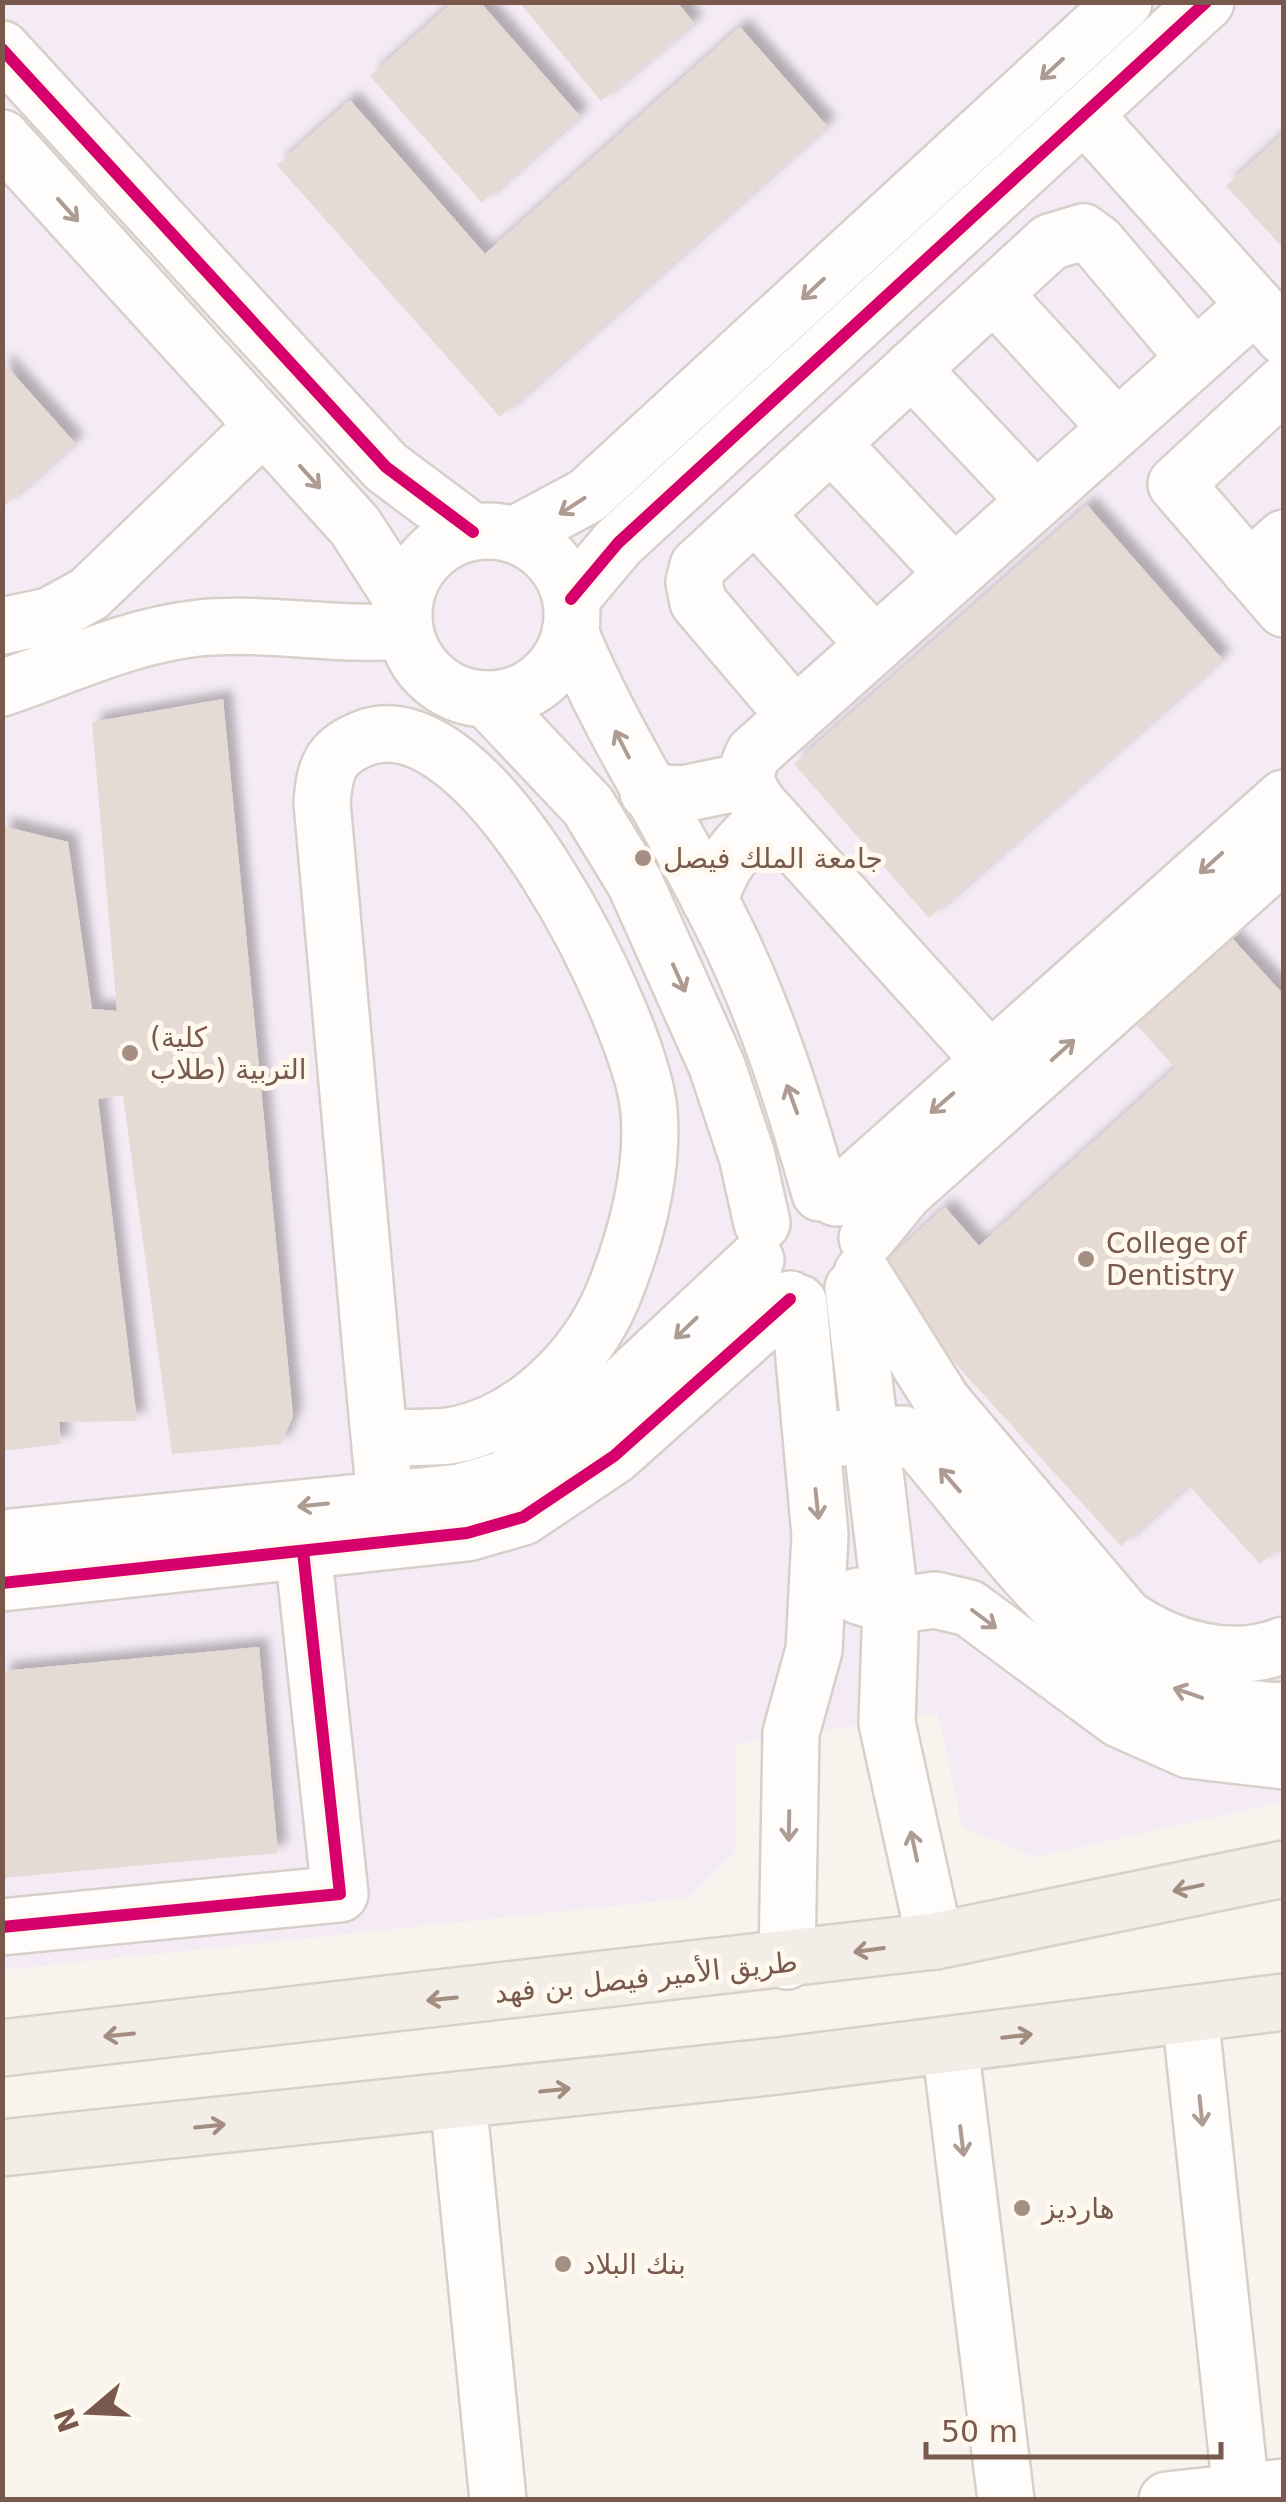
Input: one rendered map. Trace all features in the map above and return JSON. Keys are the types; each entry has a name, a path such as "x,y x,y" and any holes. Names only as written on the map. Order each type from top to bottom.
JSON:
{"main road":[{"name":"طريق الأمير فيصل بن فهد","path":"2,2048 787,1962 935,1941 1284,1868"},
{"path":"2,2148 950,2044 1284,2002"}],"street":[{"path":"405,616 427,556 449,540 493,534 587,496 1124,2"},
{"path":"2,138 355,526 405,616 413,654 430,676 452,690 487,698 527,690 550,674 564,652 570,616 618,543 1206,2"},
{"path":"2,49 386,466 493,534 546,553 563,576 570,616 596,693 710,902 766,1030 847,1238 943,1402 1126,1618 1163,1644 1197,1650 1260,1654 1284,1644"},
{"path":"990,1060 758,799 745,770 754,753 1195,358 1269,321 1084,114"},
{"path":"795,716 698,602 694,582 698,566 1050,242 1084,232 1098,243 1195,358"},
{"path":"994,294 1116,428"},
{"path":"912,370 1036,501"},
{"path":"1272,572 1176,484 1284,384"},
{"path":"2,626 49,616 89,594 264,426"},
{"path":"832,444 954,574"},
{"path":"755,514 874,645"},
{"path":"2,688 145,637 202,628 336,634 405,616"},
{"path":"487,698 588,806 652,918 706,1042 747,1156 777,1271 810,1441 820,1535 814,1650 791,1733 787,1962"},
{"path":"380,1437 453,1435 494,1424 536,1396 582,1346 606,1312 630,1252 646,1178 649,1111 636,1048 550,871 482,786 439,753 408,736 370,735 339,748 325,770 322,802 380,1437 386,1498"},
{"path":"648,792 758,799"},
{"path":"777,1271 822,1304 847,1238 990,1060 1284,798"},
{"path":"710,902 718,873 743,838 758,799"},
{"path":"847,1238 1276,876"},
{"path":"589,949 652,918"},
{"path":"640,1069 706,1042"},
{"path":"2,1583 467,1533 523,1516 614,1456 777,1271 786,1199 847,1238 874,1435 891,1606 887,1723 935,1941"},
{"path":"2,1538 460,1492 504,1478 777,1271"},
{"path":"810,1441 903,1434 923,1448 1033,1580 1095,1640 1156,1683 1213,1702 1284,1710"},
{"path":"2,1927 340,1894 302,1551"},
{"path":"817,1603 847,1593 891,1606 935,1600 969,1608 1119,1719 1190,1750 1284,1761"},
{"path":"1167,2500 1262,2489 1190,2014"},
{"path":"950,2044 1006,2500"},
{"path":"458,2100 498,2500"}],"shaded area":[{"name":"جامعة الملك فيصل","path":"2,3 1283,3 1283,1802 1036,1857 962,1827 938,1713 736,1744 735,1852 689,1898 3,1970"}],"building":[{"path":"453,2 480,2 580,116 482,203 370,76"},
{"path":"519,2 677,2 694,23 601,101"},
{"path":"740,27 827,126 500,417 277,165 350,100 485,254"},
{"path":"1284,133 1284,249 1226,186"},
{"path":"2,361 75,443 2,508"},
{"path":"1087,505 1222,659 929,918 794,764"},
{"name":"(كلية التربية (طلاب","path":"223,699 293,1416 281,1444 172,1454 123,1095 98,1099 137,1421 59,1422 61,1444 2,1451 2,826 68,842 92,1009 117,1011 92,722"},
{"name":"College of Dentistry","path":"1229,935 1284,995 1284,1543 1260,1564 1188,1485 1121,1546 873,1273 945,1207 979,1246 1175,1068 1134,1022"},
{"path":"259,1647 278,1853 2,1878 2,1671"}],"cycle path":[{"path":"571,599 618,543 1206,2"},
{"path":"2,49 386,467 473,532"},
{"path":"2,1583 467,1533 523,1517 614,1456 790,1299"},
{"path":"2,1927 340,1894 303,1551"}],"place":[{"name":"جامعة الملك فيصل","path":"643,858"},
{"name":"(كلية التربية (طلاب","path":"130,1053"},
{"name":"College of Dentistry","path":"1086,1259"},
{"name":"هارديز","path":"1022,2208"},
{"name":"بنك البلاد","path":"563,2264"}]}
